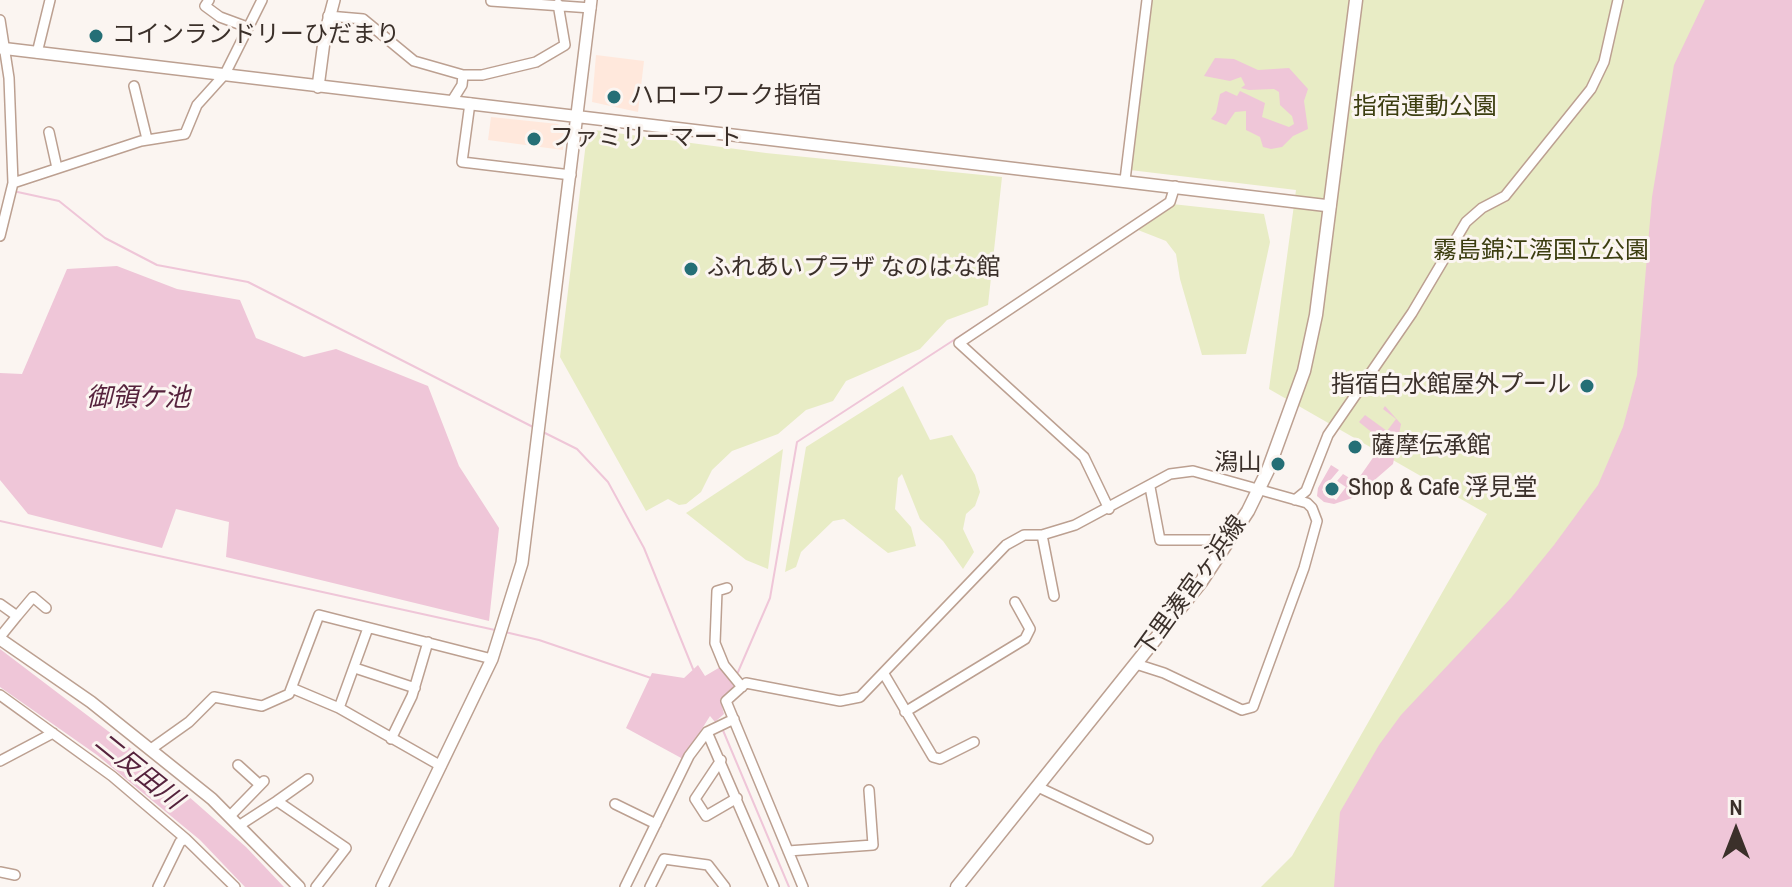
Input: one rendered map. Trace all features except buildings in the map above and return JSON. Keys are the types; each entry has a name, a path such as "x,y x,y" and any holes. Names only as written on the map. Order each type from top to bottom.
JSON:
{"main road":[{"name":"下里湊宮ヶ浜線","path":"957,887 1136,664 1230,540 1259,489 1285,428 1304,371 1316,315 1356,0"}],"street":[{"path":"37,53 50,0"},
{"path":"209,0 205,6 220,17 247,27"},
{"path":"13,183 147,139 185,134 197,105 225,74 262,0"},
{"path":"318,87 333,0"},
{"path":"1125,180 1147,0"},
{"path":"1295,500 1306,491 1328,435 1412,313 1466,222 1513,186 1599,76 1618,0"},
{"path":"382,887 492,659 506,623 526,541 543,411 591,4 491,1"},
{"path":"328,16 363,19 414,61 463,75 507,71 536,62 565,45 558,4"},
{"path":"0,20 13,183 0,236"},
{"path":"3,49 1330,206"},
{"path":"452,101 462,85 463,75"},
{"path":"134,86 147,139"},
{"path":"470,103 462,162 571,175"},
{"path":"49,132 57,168"},
{"path":"1109,509 1084,457 959,343 1170,202 1175,186"},
{"path":"803,887 726,701 746,683 794,695 851,701 860,697 1006,545 1024,535 1042,535 1075,525 1170,474 1193,471 1295,500 1312,508 1317,521 1253,707 1242,710 1164,673 1136,664"},
{"path":"1150,487 1160,540 1230,540"},
{"path":"1042,535 1054,596"},
{"path":"727,588 717,591 715,643 724,665 742,687"},
{"path":"46,608 33,597 0,638 151,749 240,825 299,887"},
{"path":"905,712 1025,639 1030,629 1015,602"},
{"path":"0,604 17,616"},
{"path":"151,749 189,722 214,697 262,706 294,689 319,615 492,659"},
{"path":"339,708 368,628"},
{"path":"391,739 415,688 428,642"},
{"path":"355,668 415,688"},
{"path":"884,674 933,757 940,759 974,742"},
{"path":"294,689 339,708 441,766"},
{"path":"0,695 112,776 186,839 235,887"},
{"path":"625,887 689,756 710,730 732,719"},
{"path":"710,730 774,887"},
{"path":"0,761 53,733"},
{"path":"721,760 695,799 706,816 737,798"},
{"path":"230,816 262,783 238,765"},
{"path":"240,825 308,779"},
{"path":"1038,787 1148,839"},
{"path":"788,851 873,845 869,790"},
{"path":"277,801 346,848 316,887"},
{"path":"615,804 656,824"},
{"path":"158,887 180,842 186,839"},
{"path":"650,887 664,859 708,865 725,887"},
{"path":"0,872 15,875"}],"shaded area":[{"path":"596,55 644,61 638,112 592,102"},
{"path":"491,117 558,124 564,131 563,150 488,140"}],"green space":[{"name":"霧島錦江湾国立公園","path":"1151,0 1792,0 1792,887 1261,887 1292,856 1487,514 1269,389 1296,190 1130,170"},
{"path":"594,130 766,153 1002,177 988,305 947,320 920,349 846,381 833,401 806,410 778,434 732,451 712,470 701,492 686,504 679,505 668,499 646,511 560,357 587,134"},
{"path":"1172,204 1264,214 1270,242 1246,354 1202,355 1176,254 1166,241 1138,230"},
{"path":"903,386 930,440 952,435 975,475 980,492 975,506 966,514 963,529 974,552 963,569 943,541 920,519 902,474 898,478 895,509 911,527 916,546 888,553 844,519 833,521 801,552 796,567 785,572 806,447"},
{"path":"783,449 768,569 746,560 686,513"}],"water":[{"path":"1705,0 1792,0 1792,887 1334,887 1340,812 1379,745 1401,715 1511,598 1554,545 1598,485 1623,427 1637,375 1652,197 1674,65"},
{"path":"1215,58 1234,59 1258,70 1289,68 1308,89 1304,101 1308,129 1293,136 1282,147 1271,149 1263,147 1260,137 1246,130 1246,111 1235,112 1226,125 1211,119 1216,113 1220,94 1226,91 1237,96 1240,91 1265,103 1262,117 1289,127 1294,124 1292,116 1280,105 1279,92 1274,89 1241,88 1245,85 1241,77 1230,81 1204,76"},
{"name":"御領ケ池","path":"117,266 177,289 240,300 256,338 304,357 336,349 428,386 459,466 499,528 489,621 226,557 229,522 176,509 162,548 28,514 0,480 0,373 22,374 67,269"},
{"path":"1385,406 1401,424 1393,464 1355,497 1334,504 1324,502 1317,496 1318,488 1331,465 1339,470 1322,490 1336,500 1346,487 1337,481 1343,474 1356,482 1384,442 1359,422 1365,415 1387,431 1396,419 1383,409"},
{"name":"二反田川","path":"0,649 154,766 246,847 284,887 245,887 200,840 97,755 0,687"},
{"path":"698,665 705,676 722,666 734,687 720,699 724,714 715,722 710,716 683,759 626,728 652,673 684,678"}],"waterway":[{"path":"13,191 59,201 105,238 157,265 248,282 533,427"},
{"path":"738,672 770,598 797,442 1040,284"},
{"path":"543,432 577,449 608,482 644,548 693,669"},
{"path":"0,521 495,630"},
{"path":"505,632 539,640 651,678"},
{"path":"722,728 789,887"}],"place":[{"name":"コインランドリーひだまり","path":"96,36"},
{"name":"ハローワーク指宿","path":"614,97"},
{"name":"ファミリーマート","path":"534,139"},
{"name":"ふれあいプラザ なのはな館","path":"691,269"},
{"name":"指宿白水館屋外プール","path":"1587,386"},
{"name":"薩摩伝承館","path":"1355,447"},
{"name":"潟山","path":"1278,464"},
{"name":"Shop & Cafe 浮見堂","path":"1332,489"}],"park label":[{"name":"指宿運動公園","path":"1425,108"}]}
